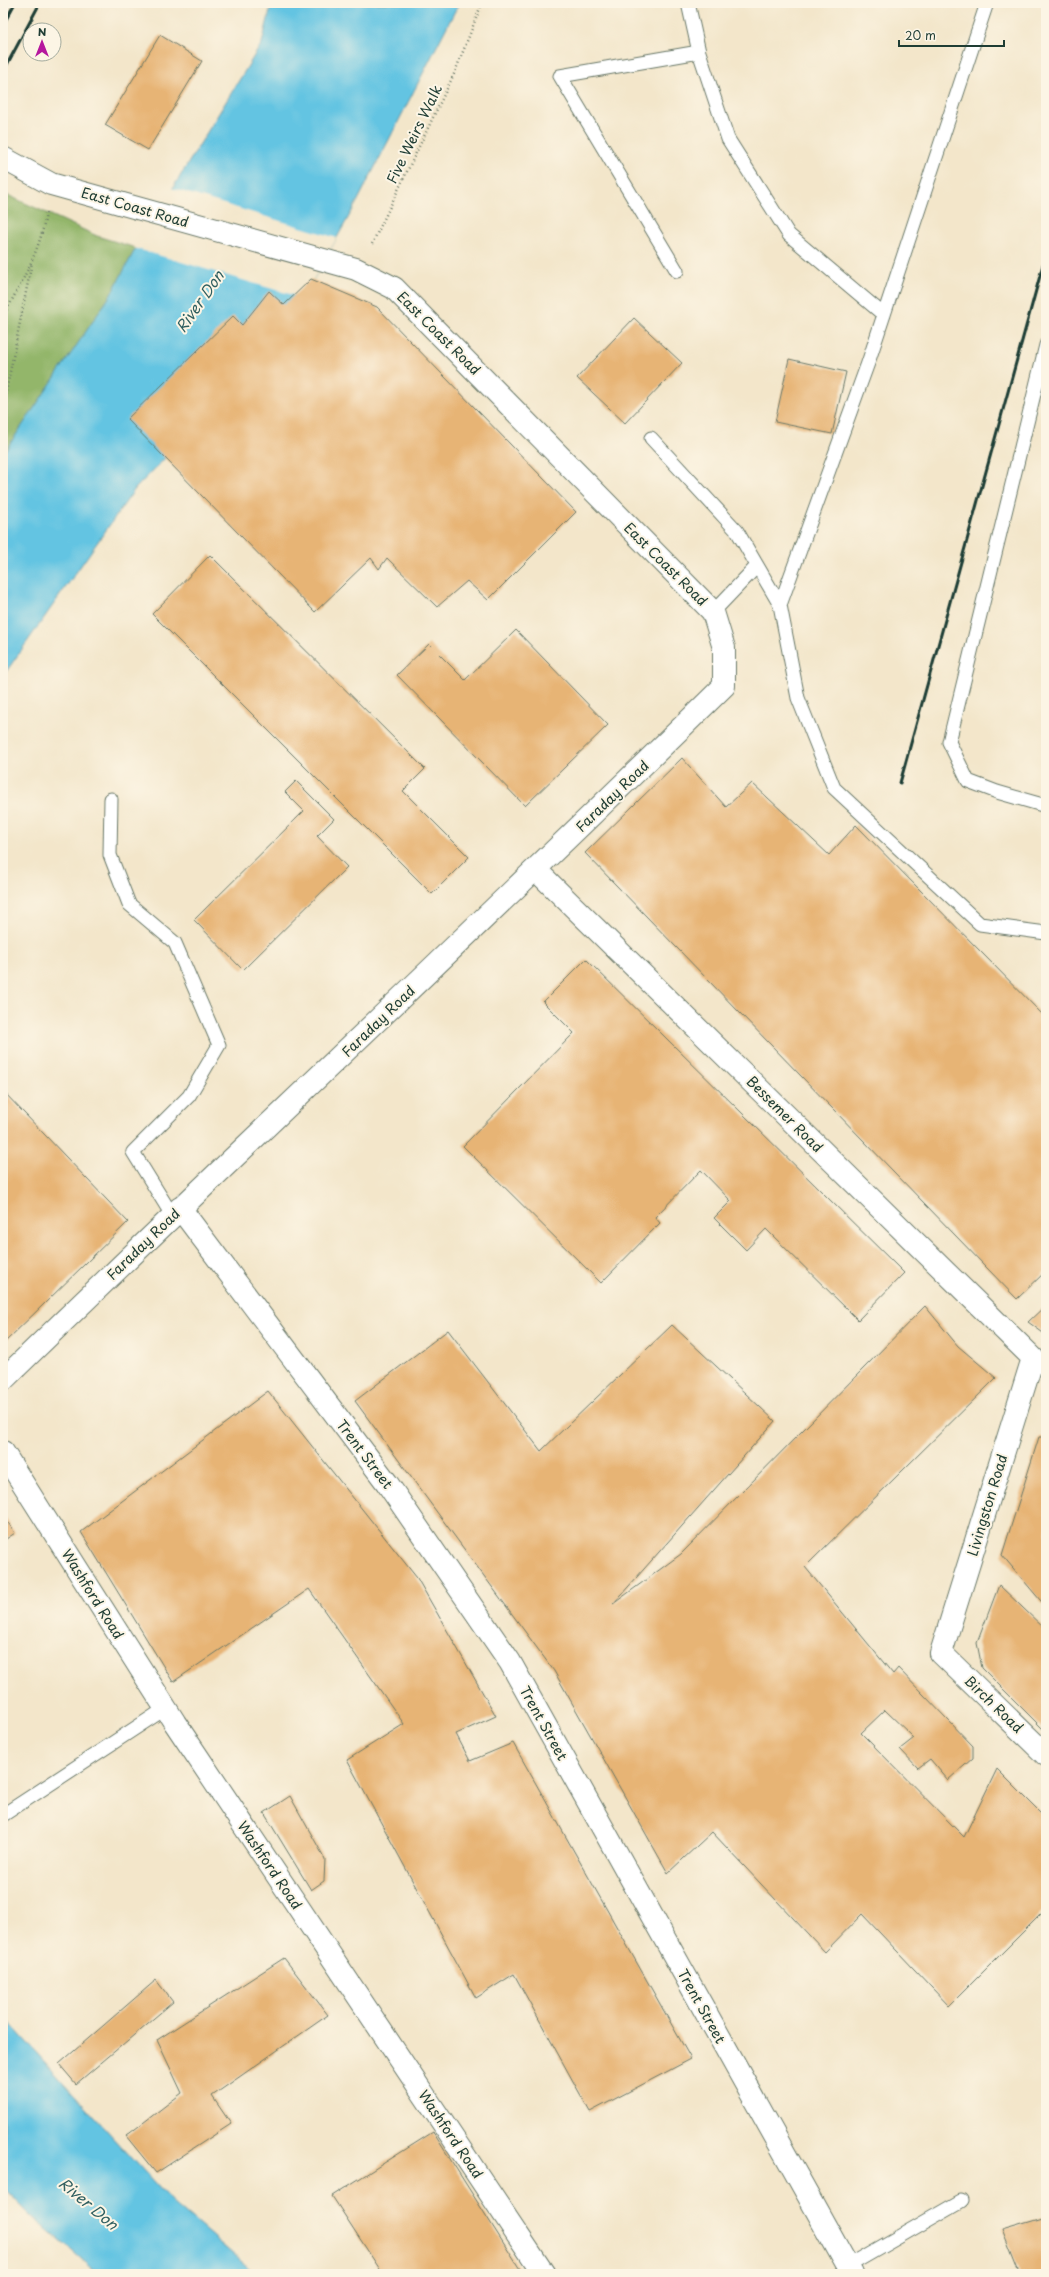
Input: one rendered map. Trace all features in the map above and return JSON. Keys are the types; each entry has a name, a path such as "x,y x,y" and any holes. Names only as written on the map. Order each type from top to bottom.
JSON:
{"street":[{"name":"East Coast Road","path":"3,158 51,184 356,269 394,288 713,612 724,648"},
{"name":"Faraday Road","path":"3,1380 176,1211 536,870 724,686 724,648"},
{"name":"Bessemer Road","path":"536,870 1033,1358"},
{"name":"Trent Street","path":"176,1211 387,1483 510,1662 850,2270"},
{"name":"Livingston Road","path":"941,1653 1033,1358"},
{"name":"Washford Road","path":"3,1452 166,1708 544,2274"},
{"name":"Birch Road","path":"941,1653 1046,1755"}],"lane":[{"path":"688,3 699,52 728,139 789,235 884,315"},
{"path":"780,605 884,315 987,3"},
{"path":"677,271 560,76 699,52"},
{"path":"1046,345 949,742 968,780 997,792 1046,806"},
{"path":"651,438 737,532 780,605 798,698 834,788 980,924 1046,933"},
{"path":"713,612 757,566"},
{"path":"111,798 110,855 129,904 175,943 219,1045 189,1096 133,1152 176,1211"},
{"path":"3,1815 166,1708"},
{"path":"850,2270 961,2201"}],"path":[{"name":"Five Weirs Walk","path":"356,269 372,245 455,72 482,3"},
{"path":"3,407 32,262 44,225 51,184"},
{"path":"3,317 32,262"}],"green space":[{"path":"3,193 97,236 136,248 110,296 3,454"}],"water":[{"name":"River Don","path":"272,3 459,3 356,204 278,342 135,489 3,676 3,454 110,296 136,248 262,43"},
{"name":"River Don","path":"3,2016 172,2202 256,2274 99,2274 30,2215 3,2187"}],"pier":[{"path":"171,188 337,238 303,298 134,248"}],"building":[{"path":"160,35 202,61 148,150 105,125"},
{"path":"311,279 377,307 576,512 488,600 467,581 437,607 387,558 379,569 371,558 315,612 127,419 233,316 242,325 269,291 284,305"},
{"path":"634,318 682,363 625,423 577,378"},
{"path":"789,359 846,372 832,434 775,422"},
{"path":"210,555 425,769 403,791 469,857 432,894 152,614"},
{"path":"516,630 608,725 525,806 397,675 429,644 465,680"},
{"path":"682,758 726,807 752,783 829,855 856,825 1046,1018 1046,1271 1017,1299 585,853"},
{"path":"296,781 334,819 317,836 347,867 243,970 194,920 304,811 285,792"},
{"path":"586,959 904,1273 858,1320 766,1229 746,1250 714,1218 731,1201 701,1170 655,1217 660,1223 601,1283 463,1146 574,1033 543,1002"},
{"path":"3,1091 128,1222 3,1344"},
{"path":"1046,1305 1046,1335 1028,1322"},
{"path":"925,1306 958,1346 996,1378 805,1567 893,1674 898,1668 973,1746 973,1758 948,1780 930,1759 918,1768 900,1749 914,1738 885,1710 861,1733 964,1837 997,1769 1046,1818 1046,1909 949,2006 862,1914 825,1952 712,1832 668,1873 554,1671 355,1401 448,1330 541,1451 672,1325 775,1421 613,1604 681,1554"},
{"path":"268,1391 417,1578 496,1716 456,1734 470,1761 513,1743 691,2059 590,2112 514,1974 476,1998 347,1760 404,1724 309,1589 173,1682 81,1532"},
{"path":"1039,1437 1046,1437 1046,1607 1002,1555"},
{"path":"3,1515 15,1533 3,1541"},
{"path":"999,1585 1046,1630 1046,1732 982,1668 977,1643"},
{"path":"290,1796 325,1859 324,1881 311,1890 264,1813"},
{"path":"284,1958 328,2015 212,2096 231,2124 156,2173 126,2136 182,2093 157,2040"},
{"path":"156,1980 173,2002 76,2084 59,2064"},
{"path":"433,2132 523,2274 383,2274 332,2196"},
{"path":"1046,2216 1046,2274 1020,2274 1002,2229"}],"railway":[{"path":"3,25 15,3"},
{"path":"3,72 40,3"},
{"path":"900,783 1046,254"}]}
